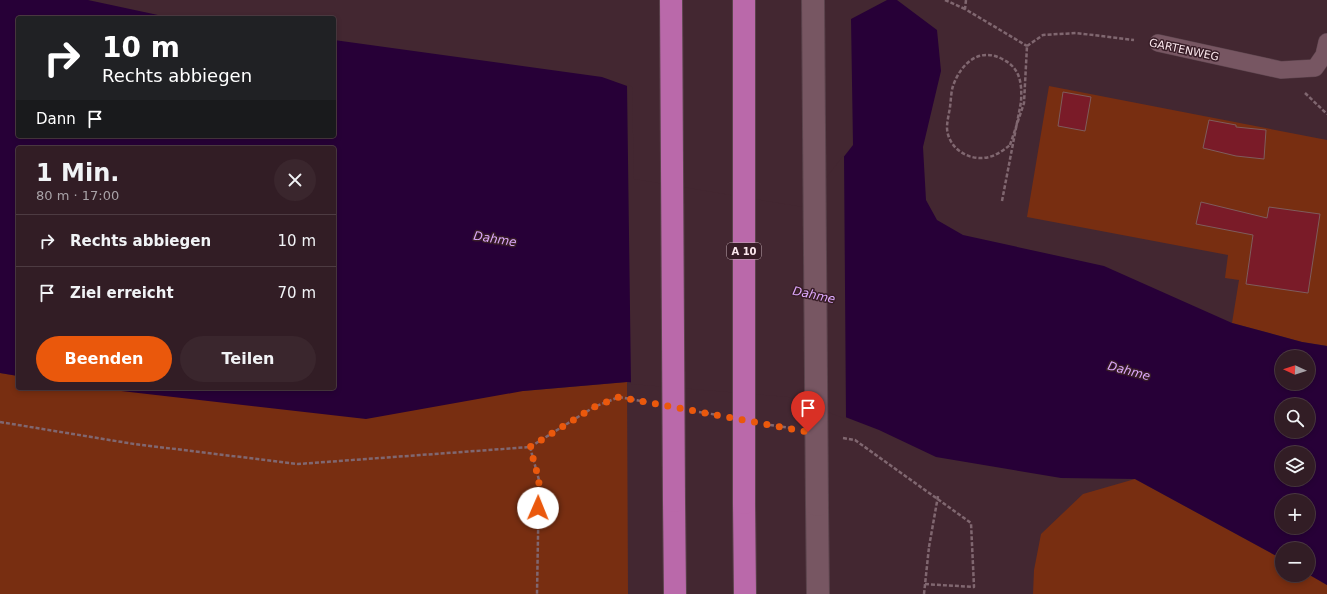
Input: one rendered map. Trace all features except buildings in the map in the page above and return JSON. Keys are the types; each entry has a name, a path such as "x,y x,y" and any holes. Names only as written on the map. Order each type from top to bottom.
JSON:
{"highway":[{"path":"671,0 675,594"},
{"name":"A 10","path":"744,0 745,594"}],"main road":[{"path":"813,0 818,594"}],"lane":[{"name":"GARTENWEG","path":"1158,43 1281,70 1315,68 1324,55 1327,42"}],"path":[{"path":"945,0 965,9 1026,46 1024,103 1010,145 993,156 977,159 967,156 958,150 951,141 947,129 952,87 959,73 967,62 979,56 990,55 1004,59 1014,66 1019,77 1022,88 1021,102 1002,201"},
{"path":"965,9 966,0"},
{"name":"GARTENWEG","path":"1026,46 1044,35 1076,33 1158,43"},
{"path":"0,422 134,444 298,464 530,447 594,407 619,397 651,403"},
{"path":"698,411 721,416"},
{"path":"768,424 792,429"},
{"path":"839,437 855,440 971,523 974,587 924,584"},
{"path":"530,447 539,480 537,594"},
{"path":"924,594 929,547 938,496"}],"shaded area":[{"path":"1049,86 1327,140 1327,346 1302,342 1232,323 1239,280 1225,278 1228,255 1027,217"},
{"path":"0,373 16,376 16,390 523,391 627,382 628,594 0,594"},
{"path":"1135,479 1275,555 1275,582 1315,582 1315,578 1327,585 1327,594 1033,594 1034,570 1041,534 1083,494"}],"water":[{"name":"Dahme","path":"0,0 88,0 163,16 16,16 16,138 336,138 336,40 602,77 630,87 632,181 803,209 853,145 851,19 887,0 897,0 937,30 941,71 923,147 926,200 937,220 963,235 1104,266 1232,323 1302,342 1327,346 1327,585 1315,578 1315,542 1275,542 1275,555 1135,479 1061,478 936,457 879,430 788,395 627,382 523,391 366,419 112,390 336,390 336,146 16,146 16,376 0,373"}],"pier":[{"path":"627,84 632,87 634,179 803,207 844,155 846,419 788,397 631,384"}],"route":[{"path":"538,508 539,480 530,447 594,407 619,397 808,432"}]}
